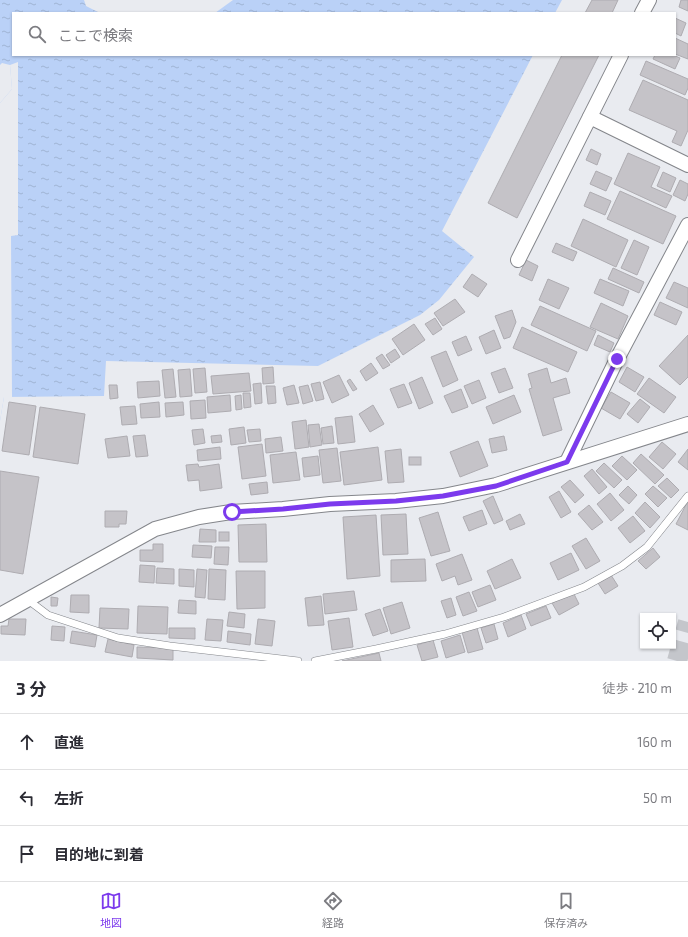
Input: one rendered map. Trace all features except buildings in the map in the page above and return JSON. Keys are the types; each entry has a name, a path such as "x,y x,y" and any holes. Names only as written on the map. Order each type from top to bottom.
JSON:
{"street":[{"path":"643,12 649,0"},
{"path":"518,260 620,56"},
{"path":"590,117 688,165"},
{"path":"567,462 617,359 688,225"},
{"path":"0,615 155,529 199,516 330,504 396,501 443,496 496,486 688,424"}],"lane":[{"path":"315,661 452,632 504,617 584,587 622,566 647,547 688,496"},
{"path":"28,600 48,616 118,638 170,646 298,661"}],"water":[{"path":"0,0 84,0 86,6 98,12 12,12 12,56 532,56 442,231 474,257 439,300 420,315 318,366 106,361 104,396 4,397 0,421 0,103 12,89 10,65 2,63 0,65"},
{"path":"233,0 562,0 556,12 216,12"}],"pier":[{"path":"18,62 18,235 11,236 12,397 4,397 0,421 0,103 12,89 10,65"}],"tunnel":[{"path":"677,661 688,622"}],"route":[{"path":"232,512 330,504 396,501 443,496 496,486 567,462 617,359"}]}
